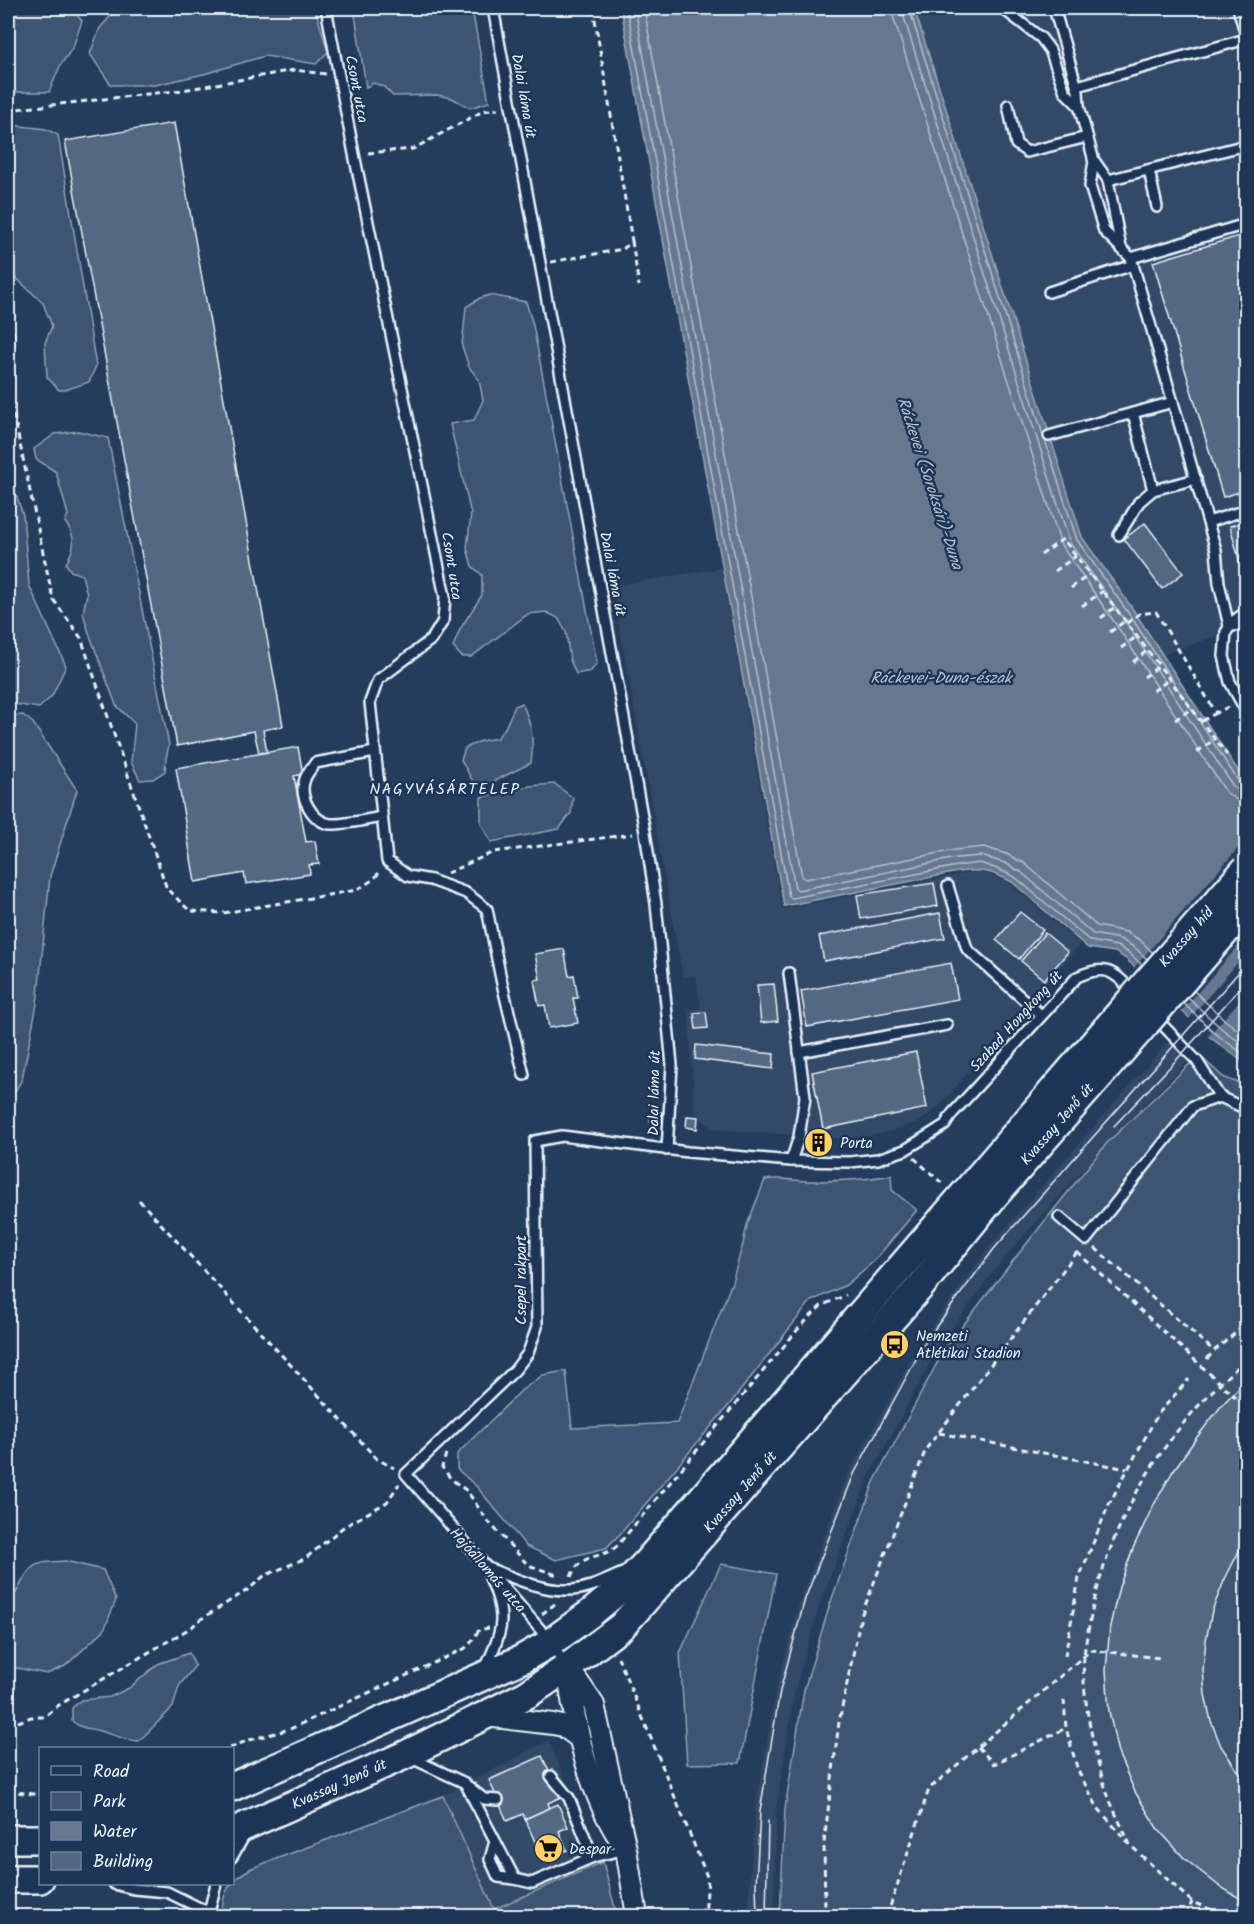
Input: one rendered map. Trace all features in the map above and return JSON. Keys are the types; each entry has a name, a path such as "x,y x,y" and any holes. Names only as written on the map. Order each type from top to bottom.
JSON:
{"main road":[{"name":"Kvassay híd","path":"1140,1010 1246,869"},
{"name":"Kvassay híd","path":"1140,1010 1246,908"},
{"name":"Kvassay Jenő út","path":"234,1786 522,1659 550,1643 612,1596 647,1562 1140,1010"},
{"name":"Kvassay Jenő út","path":"241,1829 405,1755 526,1695 622,1626 920,1287 1140,1010"},
{"path":"8,1839 39,1839"},
{"path":"8,1879 39,1879"}],"street":[{"name":"Hajóállomás utca","path":"568,1667 579,1738 605,1816 626,1849"},
{"name":"Hajóállomás utca","path":"568,1667 594,1705 626,1849 637,1917"},
{"path":"485,1716 563,1726 579,1738"}],"lane":[{"name":"Csont utca","path":"326,8 445,597 443,621 432,639 378,680 370,702 387,861"},
{"name":"Dalai láma út","path":"493,8 645,832 656,904 672,1065 667,1150"},
{"path":"1002,8 1041,38 1050,50 1065,92 1079,106"},
{"path":"1054,8 1077,86 1079,106 1093,159 1108,180 1121,248"},
{"path":"1077,86 1246,37 1238,8"},
{"path":"1008,105 1016,144 1027,152 1087,137"},
{"path":"1108,180 1246,145"},
{"path":"1093,159 1090,186 1104,231 1132,261 1216,550 1219,583 1229,626"},
{"path":"1149,170 1157,207"},
{"path":"1049,292 1132,261 1246,224"},
{"path":"1049,436 1173,402"},
{"path":"1133,413 1153,490"},
{"path":"1119,535 1139,502 1153,490 1196,479"},
{"path":"1208,522 1246,510"},
{"path":"1246,612 1229,626 1226,632 1224,656 1230,682 1246,711"},
{"path":"1229,626 1246,625"},
{"path":"375,752 315,763 305,778 303,788 308,807 315,816 330,824 382,818"},
{"path":"387,861 408,876 432,880 466,893 487,909 524,1075"},
{"path":"948,886 967,949 1041,1015"},
{"name":"Szabad Hongkong út","path":"535,1141 562,1136 667,1150 790,1161 866,1161 905,1150 945,1125 952,1114 1077,977 1092,970 1110,971 1117,975 1140,1010 1197,1061 1220,1097"},
{"path":"789,973 805,1097 799,1137 790,1161"},
{"path":"799,1052 946,1025"},
{"path":"1059,1217 1086,1240 1194,1106 1220,1097 1246,1109"},
{"name":"Csepel rakpart","path":"406,1474 515,1370 528,1353 537,1327 535,1141"},
{"name":"Hajóállomás utca","path":"406,1474 534,1622 568,1667"},
{"path":"486,1567 527,1584 569,1590 591,1587 647,1562"},
{"path":"482,1677 499,1639 503,1617 498,1596 486,1567"},
{"path":"405,1755 465,1783 484,1799 498,1800"},
{"path":"551,1776 569,1798 593,1857"},
{"path":"465,1783 515,1879"},
{"path":"234,1851 241,1829"},
{"path":"495,1841 490,1859 498,1878 532,1883 593,1857 626,1849"},
{"path":"118,1885 167,1892 208,1914 216,1885"}],"path":[{"path":"593,8 639,286"},
{"path":"8,110 183,90 294,69 339,76"},
{"path":"354,154 413,149 483,111 511,108"},
{"path":"540,264 623,249 632,241"},
{"path":"8,300 14,335 12,407 53,600 81,638 167,889 190,910 223,913 357,890 374,879 387,861"},
{"path":"1041,555 1063,539 1227,755"},
{"path":"1056,571 1076,555"},
{"path":"1071,588 1090,574"},
{"path":"1082,606 1103,591"},
{"path":"1101,618 1115,607"},
{"path":"1110,632 1139,614 1156,612 1216,713"},
{"path":"1121,648 1137,636"},
{"path":"1132,662 1148,650"},
{"path":"1144,677 1160,666"},
{"path":"1153,691 1170,680"},
{"path":"1201,721 1240,701"},
{"path":"1175,720 1192,708"},
{"path":"1197,752 1215,739"},
{"path":"432,880 494,852 645,832"},
{"path":"905,1150 946,1187"},
{"path":"8,1726 31,1717 44,1717 59,1705 192,1627 249,1589 264,1576 306,1558 342,1528 387,1502 406,1474 377,1460 139,1200"},
{"path":"1098,1251 1214,1351"},
{"path":"825,1917 824,1843 839,1722 861,1616 926,1449 1077,1252 1246,1407"},
{"path":"571,1576 575,1567 583,1560 612,1551 617,1546 798,1328 822,1306 853,1292"},
{"path":"1207,1359 1246,1324"},
{"path":"1130,1845 1105,1788 1086,1698 1084,1657 1097,1586 1127,1508 1163,1448 1219,1383 1246,1360"},
{"path":"1065,1656 1079,1578 1109,1504 1158,1414 1189,1379"},
{"path":"939,1432 1127,1469"},
{"path":"452,1449 445,1456 442,1467 451,1479 467,1491 487,1520 528,1565 560,1575 560,1589 556,1602 534,1622"},
{"path":"234,1747 246,1741 290,1729 464,1649 479,1630 484,1628"},
{"path":"887,1917 929,1789 1091,1650 1160,1658"},
{"path":"619,1658 708,1879 705,1917"},
{"path":"1064,1700 1066,1728 1078,1771 1098,1808 1130,1845 1192,1902 1227,1917"},
{"path":"978,1747 994,1764 1066,1728"},
{"path":"8,1791 39,1795"},
{"path":"1186,1917 1192,1902"}],"shaded area":[{"path":"914,8 1246,8 1246,612 1226,632 1162,655 1082,537"},
{"path":"721,568 782,909 978,871 996,876 1010,884 1080,944 940,1105 919,1122 884,1133 850,1139 712,1129 695,1112 688,1010 701,1008 696,976 683,977 612,586"},
{"path":"1168,1042 1188,1060 1107,1143 1003,1259 939,1346 869,1476 821,1600 795,1690 776,1810 774,1916 750,1916 749,1895 755,1811 776,1690 800,1601 848,1474 924,1337 989,1247"},
{"path":"548,1741 603,1862 494,1909 443,1796"}],"green space":[{"path":"13,8 71,8 82,21 73,47 60,66 49,92 8,92 8,25"},
{"path":"118,8 315,8 328,52 316,64 265,56 204,74 155,85 111,85 90,54 100,28"},
{"path":"354,8 472,9 489,102 470,108 452,98 437,95 393,96 384,87 374,83 366,87"},
{"path":"12,125 46,129 58,135 96,366 89,382 65,390 59,390 47,377 45,343 52,326 43,303 12,274 8,253 8,129"},
{"path":"490,295 526,302 533,325 597,663 591,671 576,674 570,660 566,632 558,618 546,612 528,614 471,657 462,657 453,647 460,629 482,595 482,575 472,566 467,548 471,514 450,424 474,420 483,400 479,380 469,367 462,346 466,307"},
{"path":"78,431 108,438 169,745 165,771 153,779 140,780 131,762 135,724 116,705 89,633 83,613 87,594 82,575 71,571 66,564 73,547 73,538 65,522 68,515 56,472 36,459 34,449 55,434"},
{"path":"8,471 23,515 29,585 66,666 52,696 39,708 8,703"},
{"path":"522,703 531,732 531,763 488,784 475,785 461,760 465,748 481,741 497,738 505,728 515,706"},
{"path":"23,715 33,723 77,790 50,876 37,1004 22,1079 8,1104 8,716"},
{"path":"555,784 573,798 571,813 559,829 491,842 481,823 481,797 529,786"},
{"path":"1199,1055 1223,1077 1246,1086 1246,1916 780,1916 785,1808 804,1690 830,1604 874,1482 944,1350 1107,1143"},
{"path":"891,1175 892,1190 917,1210 874,1261 846,1285 811,1301 729,1405 606,1548 556,1560 526,1546 477,1487 457,1469 457,1454 522,1390 543,1375 566,1371 572,1428 677,1423 732,1282 747,1225 765,1180 841,1180"},
{"path":"65,1561 103,1570 116,1600 104,1630 65,1666 47,1674 17,1668 8,1671 8,1595 16,1593 34,1566"},
{"path":"721,1564 776,1574 740,1763 687,1764 680,1653"},
{"path":"189,1653 195,1666 179,1686 173,1707 139,1741 82,1727 72,1721 72,1708 81,1700 110,1697 129,1688 158,1664"},
{"path":"443,1796 494,1909 603,1862 617,1916 222,1916 223,1900 229,1887 234,1885 238,1877 252,1868"}],"water":[{"name":"Ráckevei-Duna-észak","path":"621,8 914,8 1082,537 1134,611 1246,783 1246,1064 1212,1039 1125,958 1115,952 1088,948 1012,882 998,875 980,871 958,872 784,906"}],"pier":[{"path":"1246,839 1246,937 1180,1013 1133,969"},
{"path":"1246,953 1246,993 1207,1038 1188,1020"}],"building":[{"path":"174,123 283,726 263,730 267,752 259,753 254,731 177,746 65,141"},
{"path":"1246,234 1246,490 1223,497 1153,262"},
{"path":"1246,521 1246,562 1240,563 1230,526"},
{"path":"1145,523 1183,573 1162,589 1124,539"},
{"path":"298,747 303,774 294,776 306,842 315,841 319,864 309,865 310,874 246,884 244,873 195,882 176,768"},
{"path":"934,883 938,906 861,919 857,895"},
{"path":"1020,912 1043,930 1019,959 996,940"},
{"path":"940,913 945,938 824,961 819,936"},
{"path":"1045,933 1068,952 1044,980 1021,961"},
{"path":"564,949 569,976 574,975 578,998 573,998 578,1023 549,1028 545,1005 539,1006 534,980 540,979 535,954"},
{"path":"951,963 958,999 807,1027 801,991"},
{"path":"774,984 778,1021 761,1023 757,985"},
{"path":"706,1012 708,1028 696,1029 694,1013"},
{"path":"696,1045 774,1054 773,1069 695,1059"},
{"path":"916,1052 927,1108 823,1129 812,1072"},
{"path":"651,1111 662,1112 661,1124 650,1122"},
{"path":"687,1116 698,1117 697,1129 686,1127"},
{"name":"Porta","path":"811,1138 827,1139 827,1148 811,1147"},
{"path":"1246,1380 1246,1537 1212,1611 1203,1669 1205,1695 1211,1721 1221,1746 1246,1781 1246,1902 1219,1886 1185,1859 1157,1828 1135,1792 1118,1753 1109,1711 1106,1670 1110,1626 1119,1587 1134,1546 1152,1508 1173,1471 1197,1437 1222,1405"},
{"path":"542,1756 561,1797 548,1803 550,1808 525,1819 523,1814 507,1821 489,1780"},
{"path":"558,1804 568,1827 559,1831 567,1850 543,1860 525,1819"}],"tram line":[{"path":"757,1916 756,1885 760,1811 780,1691 805,1599 854,1474 927,1339 994,1249 1246,964"},
{"path":"1114,1126 1182,1054 1246,981"},
{"path":"766,1916 768,1821"}],"place":[{"name":"Porta","path":"819,1143"},
{"name":"Nemzeti Atlétikai Stadion","path":"895,1345"},
{"name":"Despar","path":"548,1849"}],"district":[{"name":"NAGYVÁSÁRTELEP","path":"445,788"}],"water label":[{"name":"Ráckevei (Soroksári)-Duna","path":"931,483"}]}
